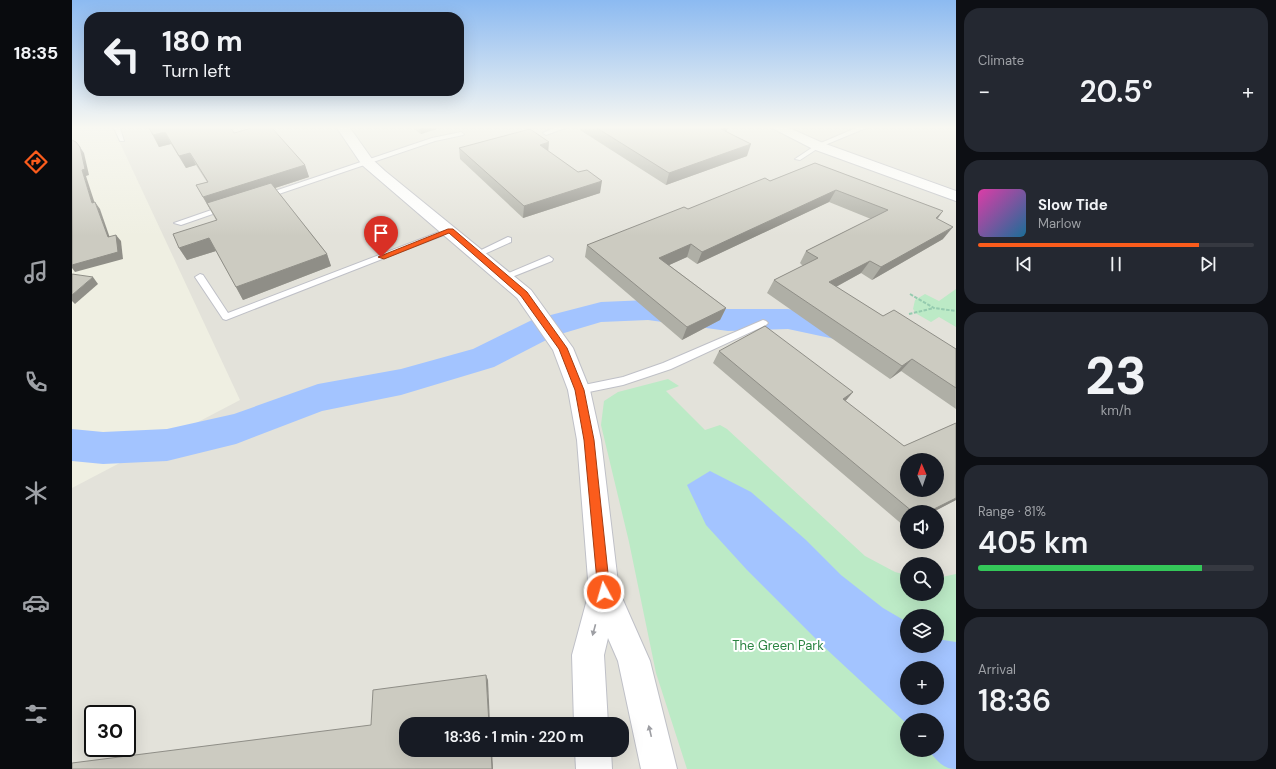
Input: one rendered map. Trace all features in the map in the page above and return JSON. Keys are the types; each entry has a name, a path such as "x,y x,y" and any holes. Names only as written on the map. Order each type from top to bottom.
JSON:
{"street":[{"path":"369,164 524,294 563,348 580,390 589,440 604,592 634,661 658,769"},
{"path":"867,164 956,196"},
{"path":"905,164 956,182"},
{"path":"592,717 588,655 604,592"},
{"path":"593,757 594,769"}],"lane":[{"path":"254,199 361,164"},
{"path":"178,223 231,206"},
{"path":"200,277 226,317 450,231"},
{"path":"477,254 508,240"},
{"path":"504,277 549,259"},
{"path":"580,390 623,380 667,366 763,323"}],"path":[{"path":"910,294 934,308"},
{"path":"909,314 934,308 956,311"}],"shaded area":[{"path":"130,164 956,164 956,769 72,769 72,488 240,400"}],"green space":[{"path":"956,289 956,327 939,317 931,322 917,314 913,309 915,300 925,294 939,301"},
{"name":"The Green Park","path":"668,379 679,386 666,391 705,430 720,425 727,429 865,556 900,573 900,601 944,601 944,577 956,574 956,769 687,769 656,673 629,542 601,425 604,401 618,392"}],"water":[{"path":"710,471 751,492 806,540 841,575 883,608 900,618 900,653 944,653 944,640 956,642 956,769 943,766 934,757 944,757 944,713 900,713 900,718 823,646 747,570 706,525 687,485"}],"building":[{"path":"72,164 84,164 85,169 82,170 92,203 95,202 108,237 116,235 118,252 72,265"},
{"path":"197,164 305,165 203,197 196,185 208,182"},
{"path":"477,164 567,164 578,172 587,170 602,181 524,206"},
{"path":"654,164 695,164 669,173"},
{"path":"813,164 817,164 943,211 936,218 953,227 881,267 870,261 829,282 883,316 894,310 956,349 956,388 912,359 902,366 774,280 818,258 806,251 888,210 836,190 702,252 691,244 659,258 726,308 687,327 587,245 684,207 688,209 765,178 770,181"},
{"path":"271,183 327,254 236,287 209,238 179,248 173,234 217,220 207,203"},
{"path":"72,274 93,277 72,295"},
{"path":"765,326 853,392 843,399 904,446 956,423 956,498 942,505 905,505 719,351"},
{"path":"486,675 489,717 399,717 399,757 491,757 492,769 72,769 72,763 119,757 136,757 136,755 371,725 373,690"}],"waterway":[{"path":"72,445 103,448 167,445 236,429 318,398 401,382 483,358 543,328 601,312 648,310 728,320 788,319 858,333"}],"route":[{"path":"381,257 450,231 524,294 563,348 580,390 589,440 604,592"}]}
